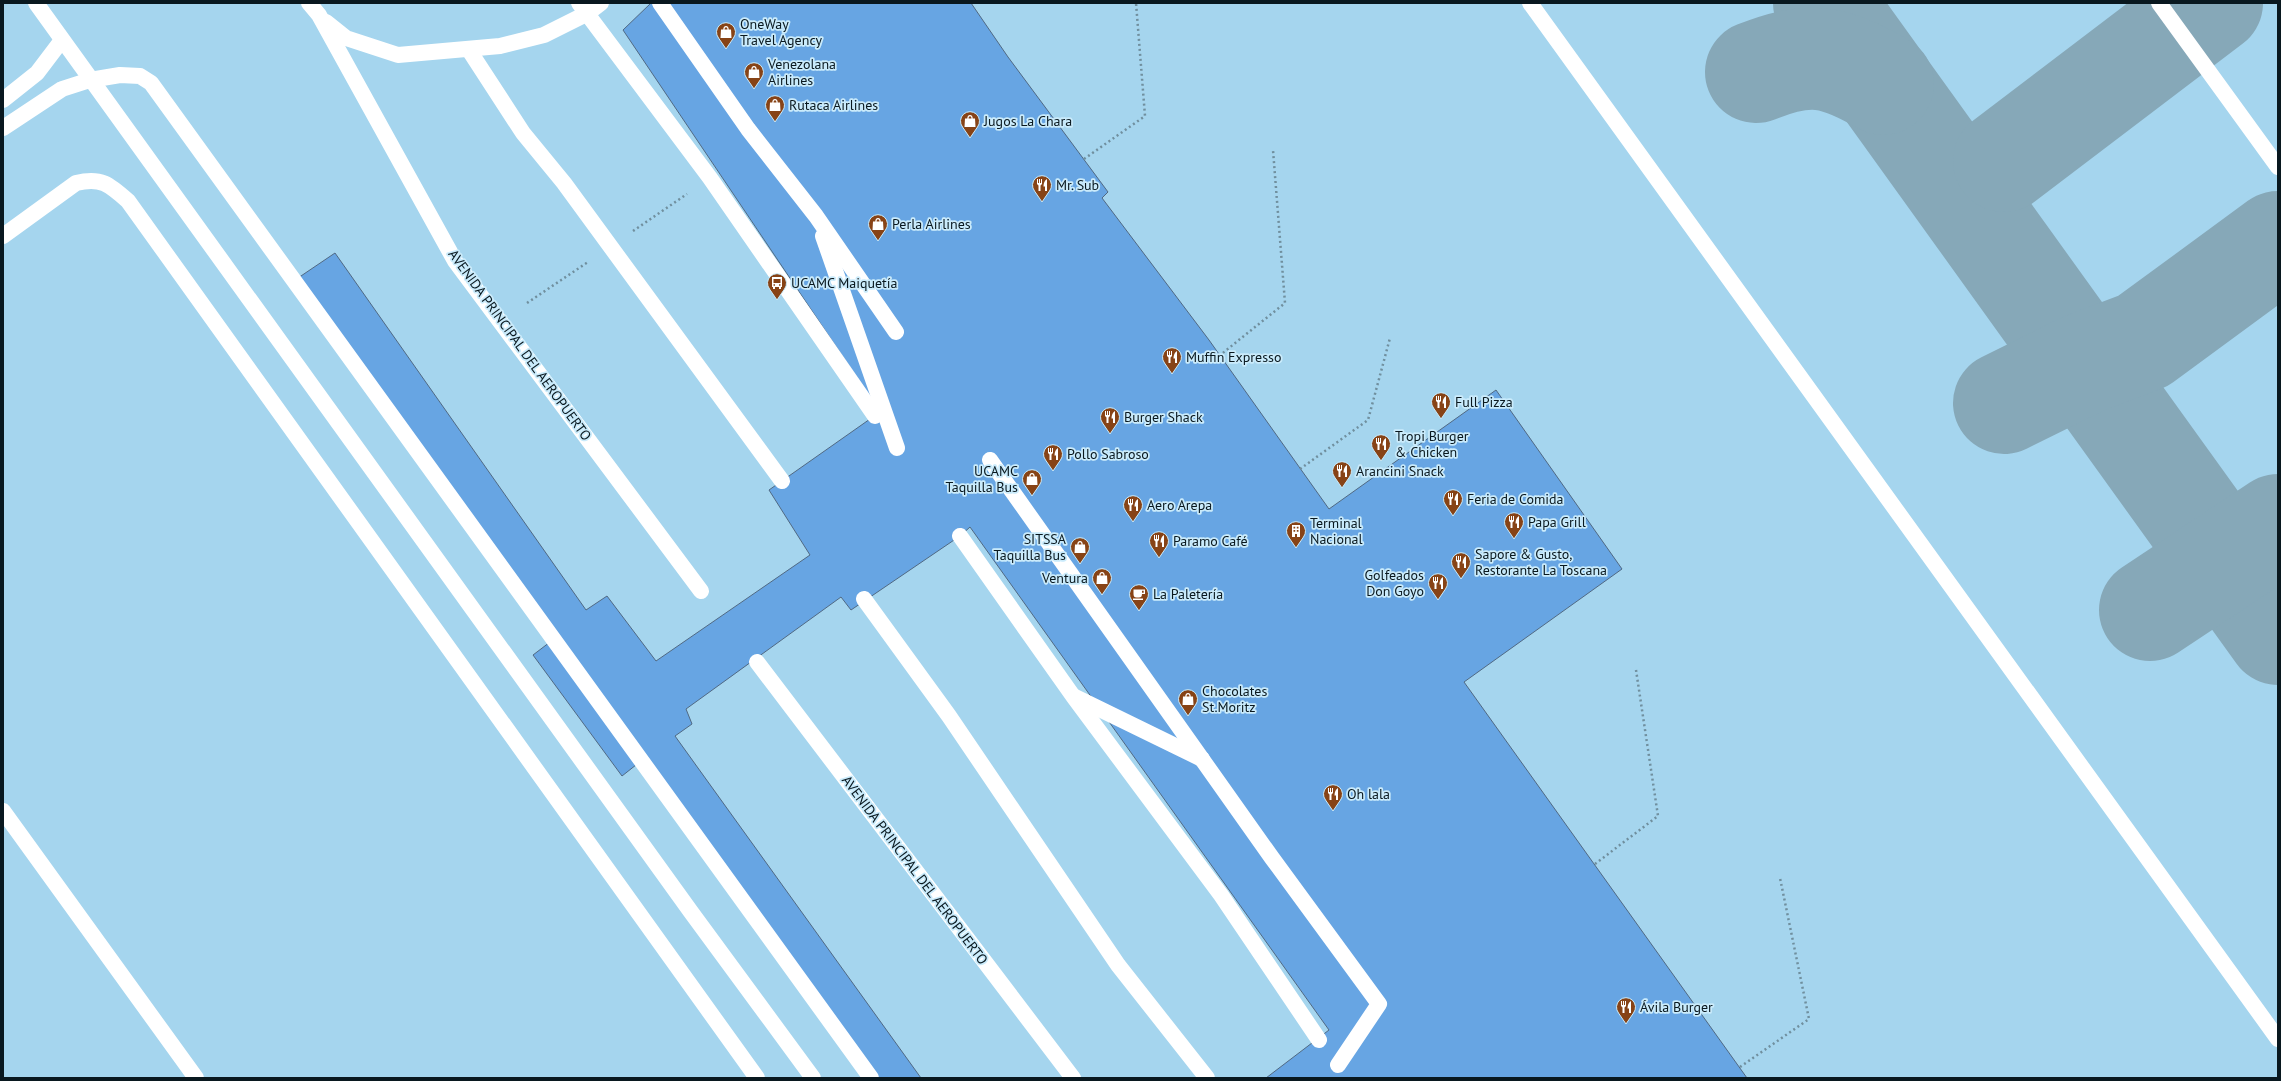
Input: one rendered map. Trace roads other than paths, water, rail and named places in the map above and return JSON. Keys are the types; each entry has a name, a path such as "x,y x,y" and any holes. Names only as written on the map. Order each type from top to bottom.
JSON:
{"lane":[{"path":"36,3 90,80 813,1078"},
{"path":"314,7 346,38 398,55 469,50 500,46 544,35 584,8 601,3"},
{"path":"660,3 748,129 816,216 896,332"},
{"path":"1530,3 2278,1039"},
{"path":"2159,3 2278,167"},
{"name":"AVENIDA PRINCIPAL DEL AEROPUERTO","path":"314,7 456,261 701,591"},
{"path":"584,8 710,178 875,416"},
{"path":"3,100 38,73 59,35"},
{"path":"469,50 523,133 564,183 782,481"},
{"path":"3,128 62,89 90,80 120,75 140,76 151,83 871,1078"},
{"path":"3,236 76,183 90,180 104,182 128,201 757,1078"},
{"path":"816,216 897,448"},
{"path":"990,460 1203,760 1379,1004 1338,1065"},
{"path":"960,536 1073,696 1221,895 1319,1040"},
{"path":"864,599 948,716 1118,965 1207,1078"},
{"name":"AVENIDA PRINCIPAL DEL AEROPUERTO","path":"757,662 1073,1078"},
{"path":"1073,696 1203,760"},
{"path":"3,811 196,1078"}],"place":[{"name":"OneWay Travel Agency","path":"726,49"},
{"name":"Venezolana Airlines","path":"754,89"},
{"name":"Rutaca Airlines","path":"775,122"},
{"name":"Jugos La Chara","path":"970,138"},
{"name":"Mr. Sub","path":"1042,202"},
{"name":"Perla Airlines","path":"878,241"},
{"name":"UCAMC Maiquetía","path":"777,300"},
{"name":"Muffin Expresso","path":"1172,374"},
{"name":"Full Pizza","path":"1441,419"},
{"name":"Burger Shack","path":"1110,434"},
{"name":"Tropi Burger & Chicken","path":"1381,461"},
{"name":"Pollo Sabroso","path":"1053,471"},
{"name":"Arancini Snack","path":"1342,488"},
{"name":"UCAMC Taquilla Bus","path":"1032,496"},
{"name":"Feria de Comida","path":"1453,516"},
{"name":"Aero Arepa","path":"1133,522"},
{"name":"Papa Grill","path":"1514,539"},
{"name":"Terminal Nacional","path":"1296,548"},
{"name":"Paramo Café","path":"1159,558"},
{"name":"SITSSA Taquilla Bus","path":"1080,564"},
{"name":"Sapore & Gusto, Restorante La Toscana","path":"1461,579"},
{"name":"Ventura","path":"1102,595"},
{"name":"Golfeados Don Goyo","path":"1438,600"},
{"name":"La Paletería","path":"1139,611"},
{"name":"Chocolates St.Moritz","path":"1188,716"},
{"name":"Oh lala","path":"1333,811"},
{"name":"Ávila Burger","path":"1626,1024"}]}
